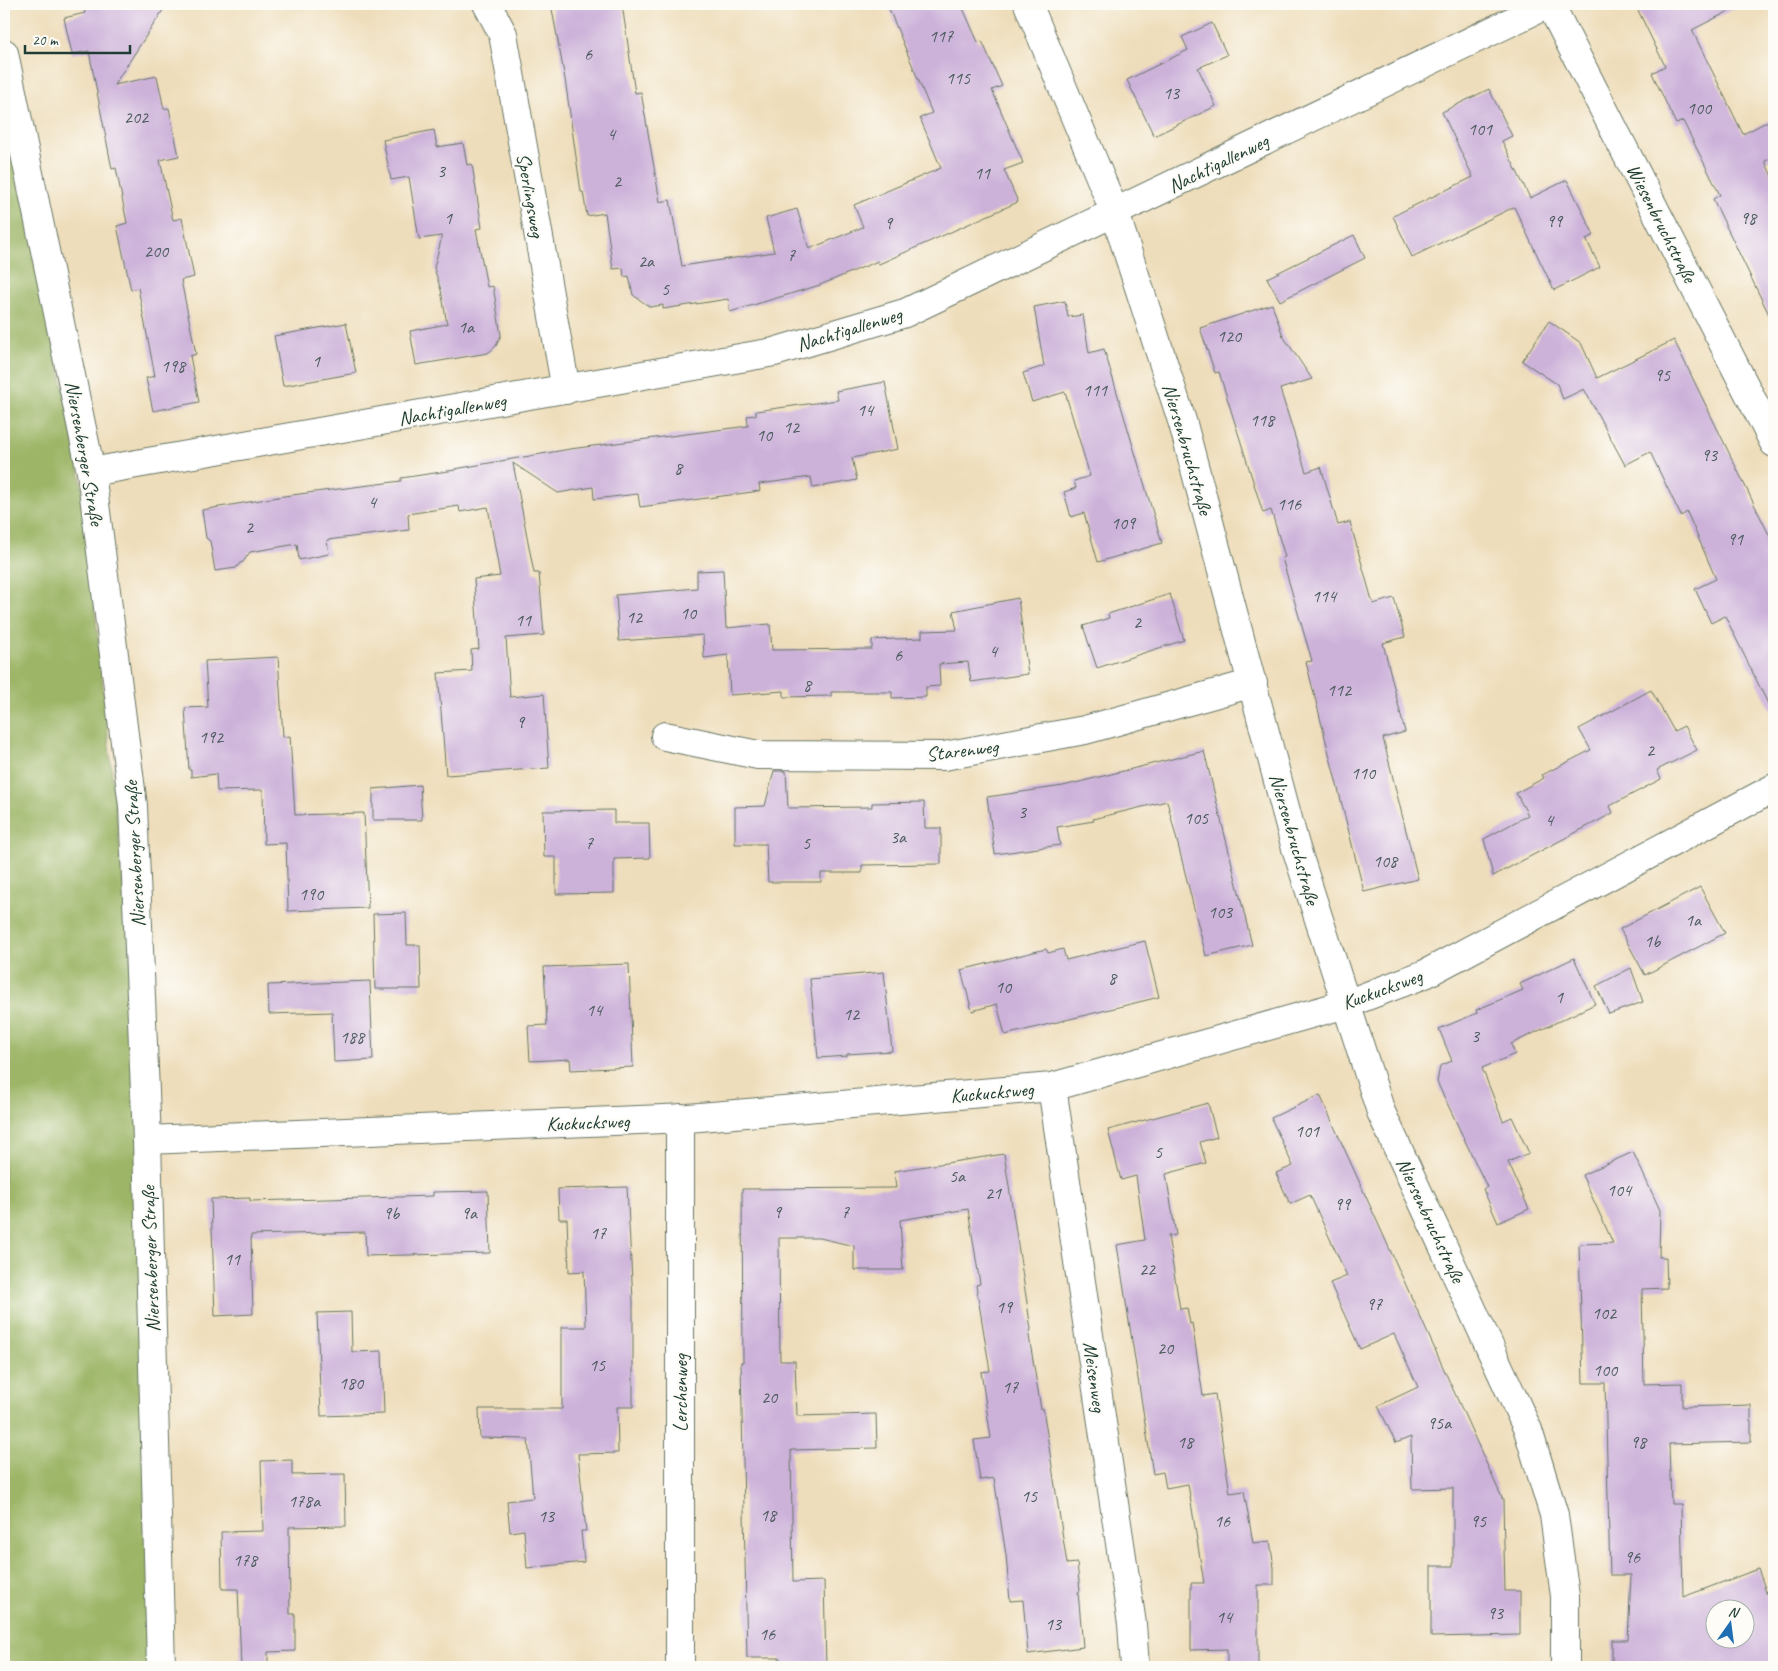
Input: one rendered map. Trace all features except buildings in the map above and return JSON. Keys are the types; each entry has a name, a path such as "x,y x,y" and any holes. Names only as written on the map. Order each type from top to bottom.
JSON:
{"street":[{"name":"Sperlingsweg","path":"488,4 503,34 566,390"},
{"name":"Niersenbruchstraße","path":"1028,4 1115,212 1183,424 1295,845 1380,1112 1528,1430 1554,1515 1565,1596 1565,1667"},
{"name":"Nachtigallenweg","path":"91,472 774,352 905,313 1549,4"},
{"name":"Wiesenbruchstraße","path":"1549,4 1774,443"},
{"name":"Niersenberger Straße","path":"4,53 91,472 133,806 147,1140 161,1667"},
{"name":"Starenweg","path":"665,736 758,755 944,756 1085,730 1253,683"},
{"name":"Kuckucksweg","path":"147,1140 680,1118 1052,1087 1346,1004 1425,974 1774,788"},
{"name":"Meisenweg","path":"1052,1087 1132,1624 1135,1667"},
{"name":"Lerchenweg","path":"680,1118 680,1667"}],"green space":[{"path":"4,79 82,486 150,1140 163,1667 4,1667"}]}
